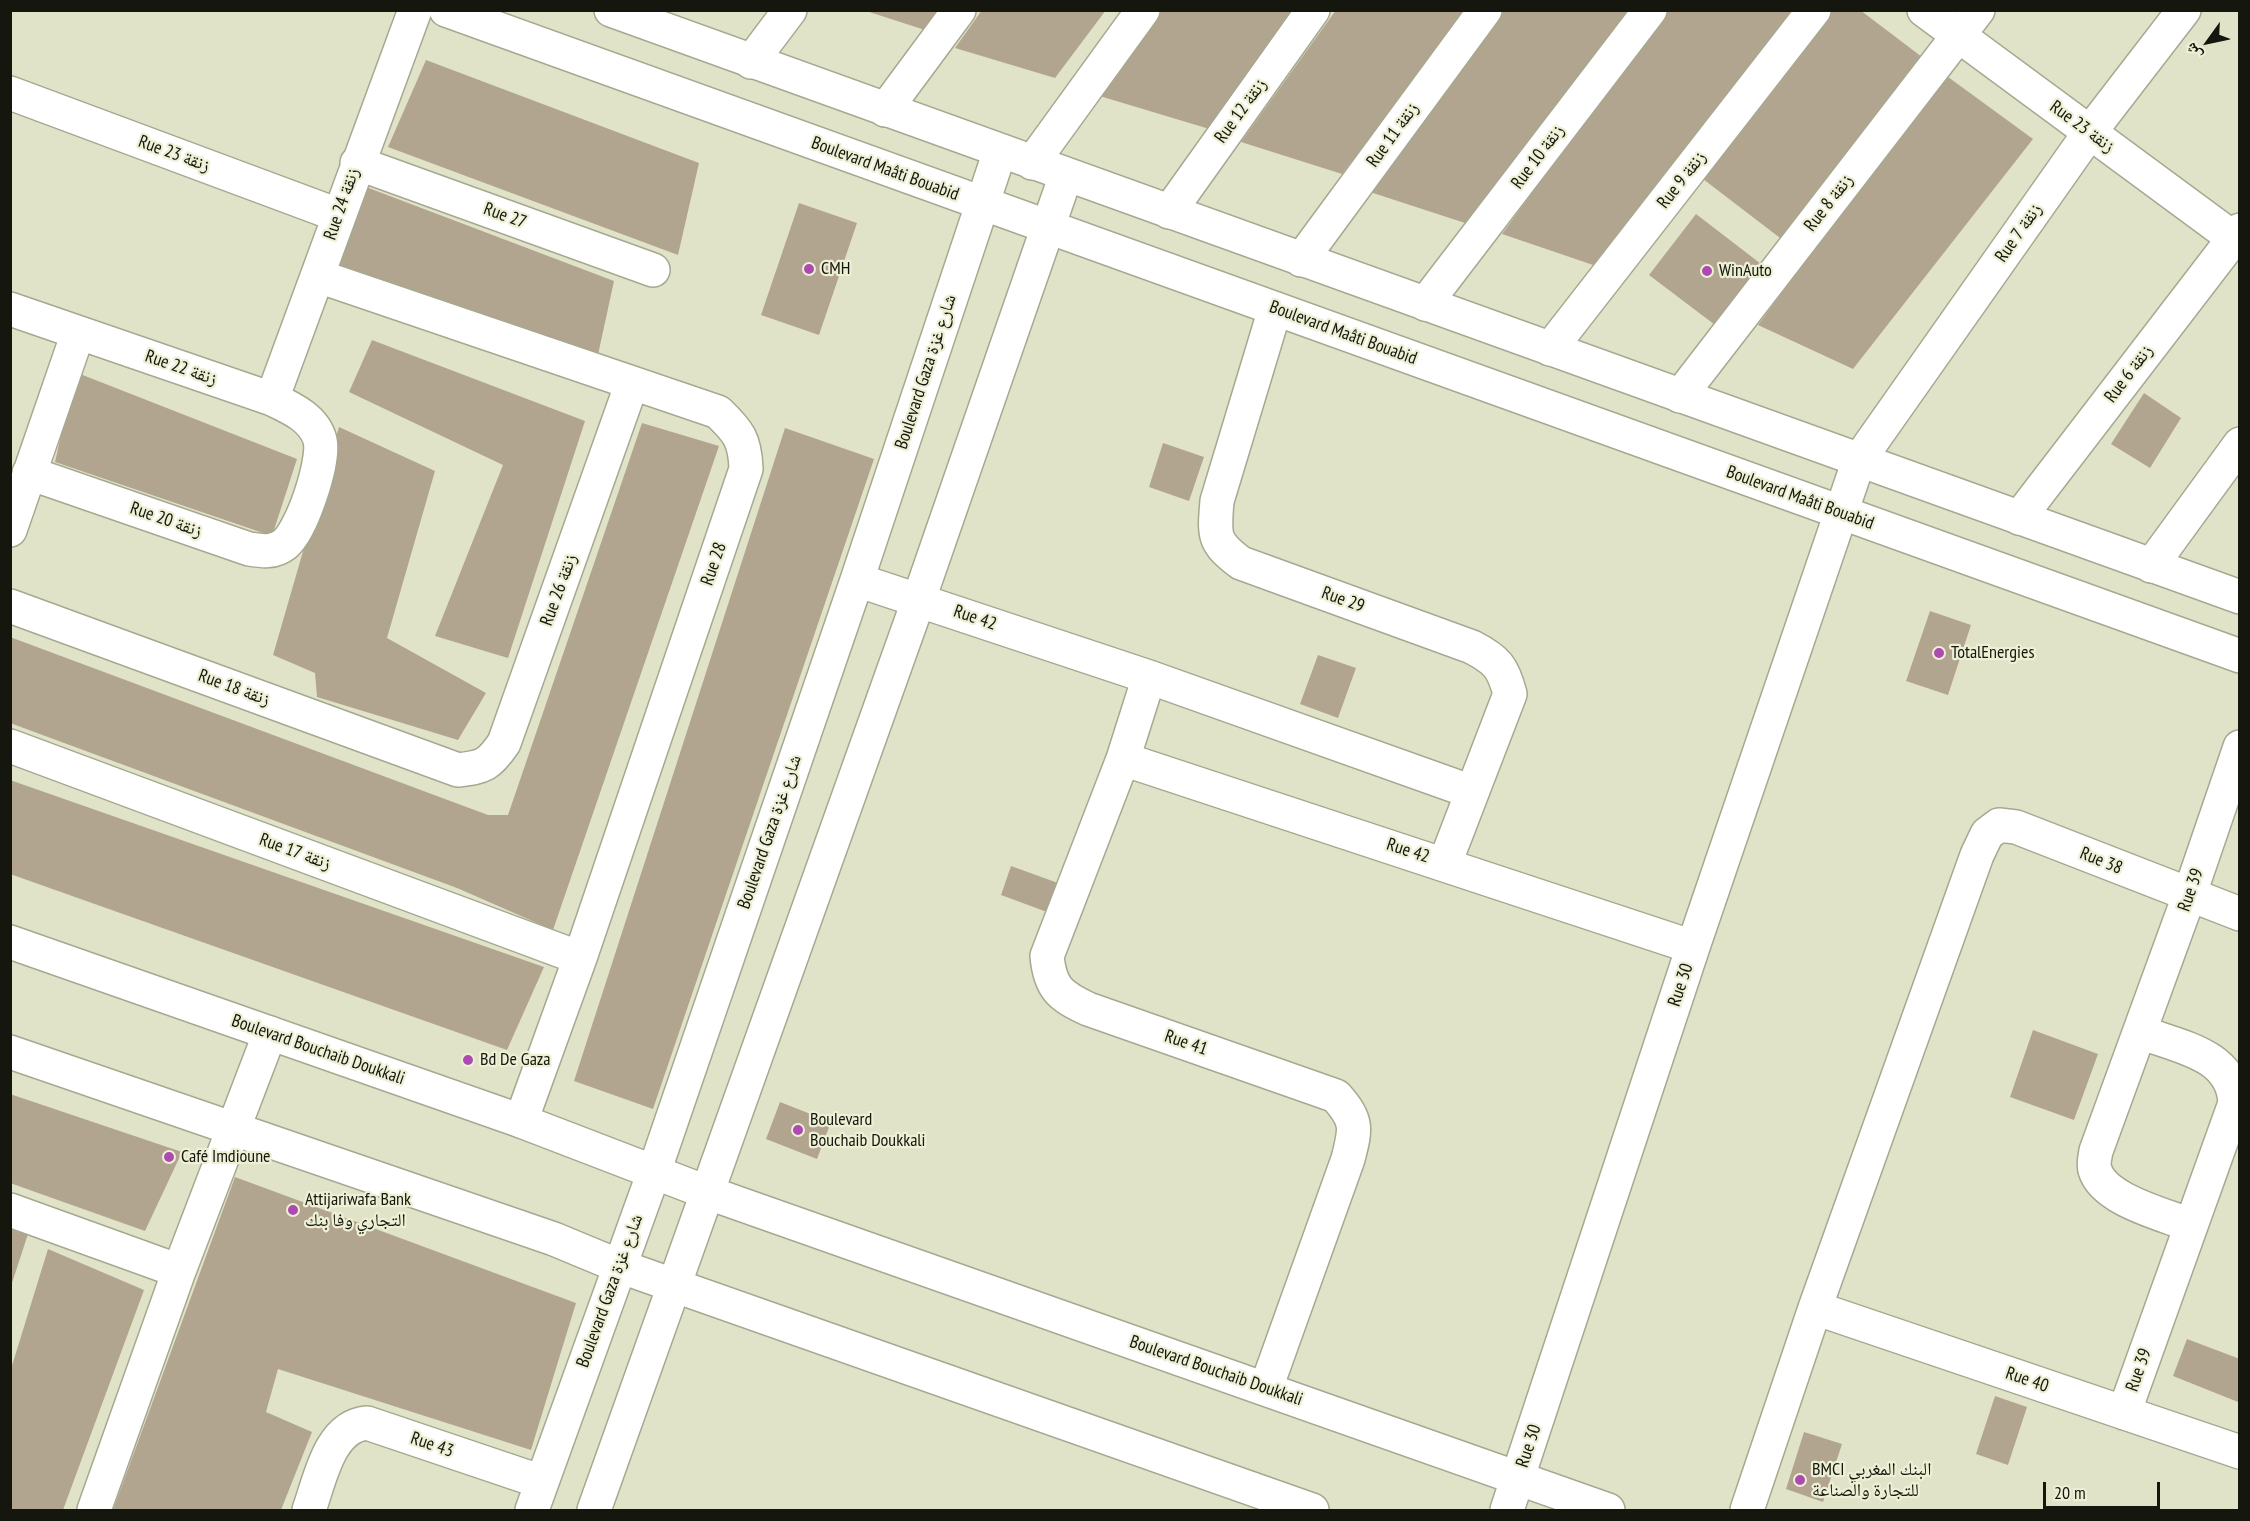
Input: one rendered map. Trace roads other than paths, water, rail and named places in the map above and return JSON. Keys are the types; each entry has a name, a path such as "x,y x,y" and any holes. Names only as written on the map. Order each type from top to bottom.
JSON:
{"street":[{"name":"Rue 24 زنقة","path":"272,399 415,10"},
{"name":"Boulevard Maâti Bouabid","path":"446,10 2240,656"},
{"path":"611,10 2240,597"},
{"path":"751,62 790,10"},
{"path":"885,110 959,10"},
{"path":"1032,163 1143,10"},
{"name":"Rue 12 زنقة","path":"1169,212 1313,10"},
{"name":"Rue 11 زنقة","path":"1301,260 1485,10"},
{"name":"Rue 10 زنقة","path":"1425,304 1650,10"},
{"name":"Rue 9 زنقة","path":"1550,349 1814,10"},
{"name":"Rue 23 زنقة","path":"1924,10 2237,237"},
{"name":"Rue 8 زنقة","path":"1680,396 1978,10"},
{"name":"Rue 7 زنقة","path":"1859,460 2090,132 2184,10"},
{"name":"Rue 23 زنقة","path":"10,93 338,215"},
{"name":"Boulevard Gaza شارع غزة","path":"537,1496 654,1172 857,580 999,151"},
{"name":"Rue 27","path":"357,163 653,270"},
{"path":"594,1510 919,598 1066,175"},
{"name":"Rue 6 زنقة","path":"2019,518 2237,237"},
{"name":"Rue 28","path":"318,276 718,412 734,428 745,445 746,469 580,958 521,1121"},
{"name":"Rue 22 زنقة","path":"10,309 272,399 297,411 312,424 320,439 322,460 297,529"},
{"name":"Rue 29","path":"1275,309 1217,501 1215,525 1220,548 1241,563 1473,647 1491,657 1504,672 1510,694 1445,863"},
{"path":"10,530 78,333"},
{"name":"Rue 26 زنقة","path":"458,770 479,768 492,760 504,743 632,383"},
{"path":"2151,566 2240,444"},
{"name":"Rue 30","path":"1507,1510 1693,947 1859,460"},
{"name":"Rue 20 زنقة","path":"29,473 249,549 268,552 285,544 297,529"},
{"name":"Rue 42","path":"857,580 919,598 1149,677 1472,792"},
{"name":"Rue 18 زنقة","path":"10,606 458,770"},
{"name":"Rue 41","path":"1149,677 1123,759 1047,956 1048,972 1054,985 1065,998 1088,1010 1336,1096 1351,1112 1356,1131 1266,1388"},
{"name":"Rue 17 زنقة","path":"10,746 580,958"},
{"name":"Rue 39","path":"2190,1225 2116,1195 2100,1181 2094,1167 2096,1151 2189,896 2240,747"},
{"name":"Rue 42","path":"1123,759 1445,863 1693,947"},
{"name":"Rue 38","path":"1815,1308 1977,855 1987,834 1999,825 2016,827 2240,914"},
{"name":"Boulevard Bouchaib Doukkali","path":"10,942 521,1121 706,1192 1608,1510"},
{"name":"Rue 39","path":"2124,1413 2235,1103 2234,1087 2226,1072 2213,1059 2140,1032"},
{"path":"94,1510 179,1271 235,1130 270,1033"},
{"path":"10,1052 554,1239 619,1266 1312,1510"},
{"path":"10,1210 179,1271"},
{"path":"1747,1510 1815,1308"},
{"name":"Rue 40","path":"1815,1308 2240,1452"},
{"name":"Rue 43","path":"309,1510 332,1449 343,1432 354,1424 367,1423 537,1496"}],"place":[{"name":"CMH","path":"809,269"},
{"name":"WinAuto","path":"1707,271"},
{"name":"TotalEnergies","path":"1939,653"},
{"name":"Bd De Gaza","path":"468,1060"},
{"name":"Boulevard Bouchaib Doukkali","path":"798,1130"},
{"name":"Café Imdioune","path":"169,1157"},
{"name":"Attijariwafa Bank التجاري وفا بنك","path":"293,1210"},
{"name":"BMCI البنك المغربي للتجارة والصناعة","path":"1800,1480"}]}
